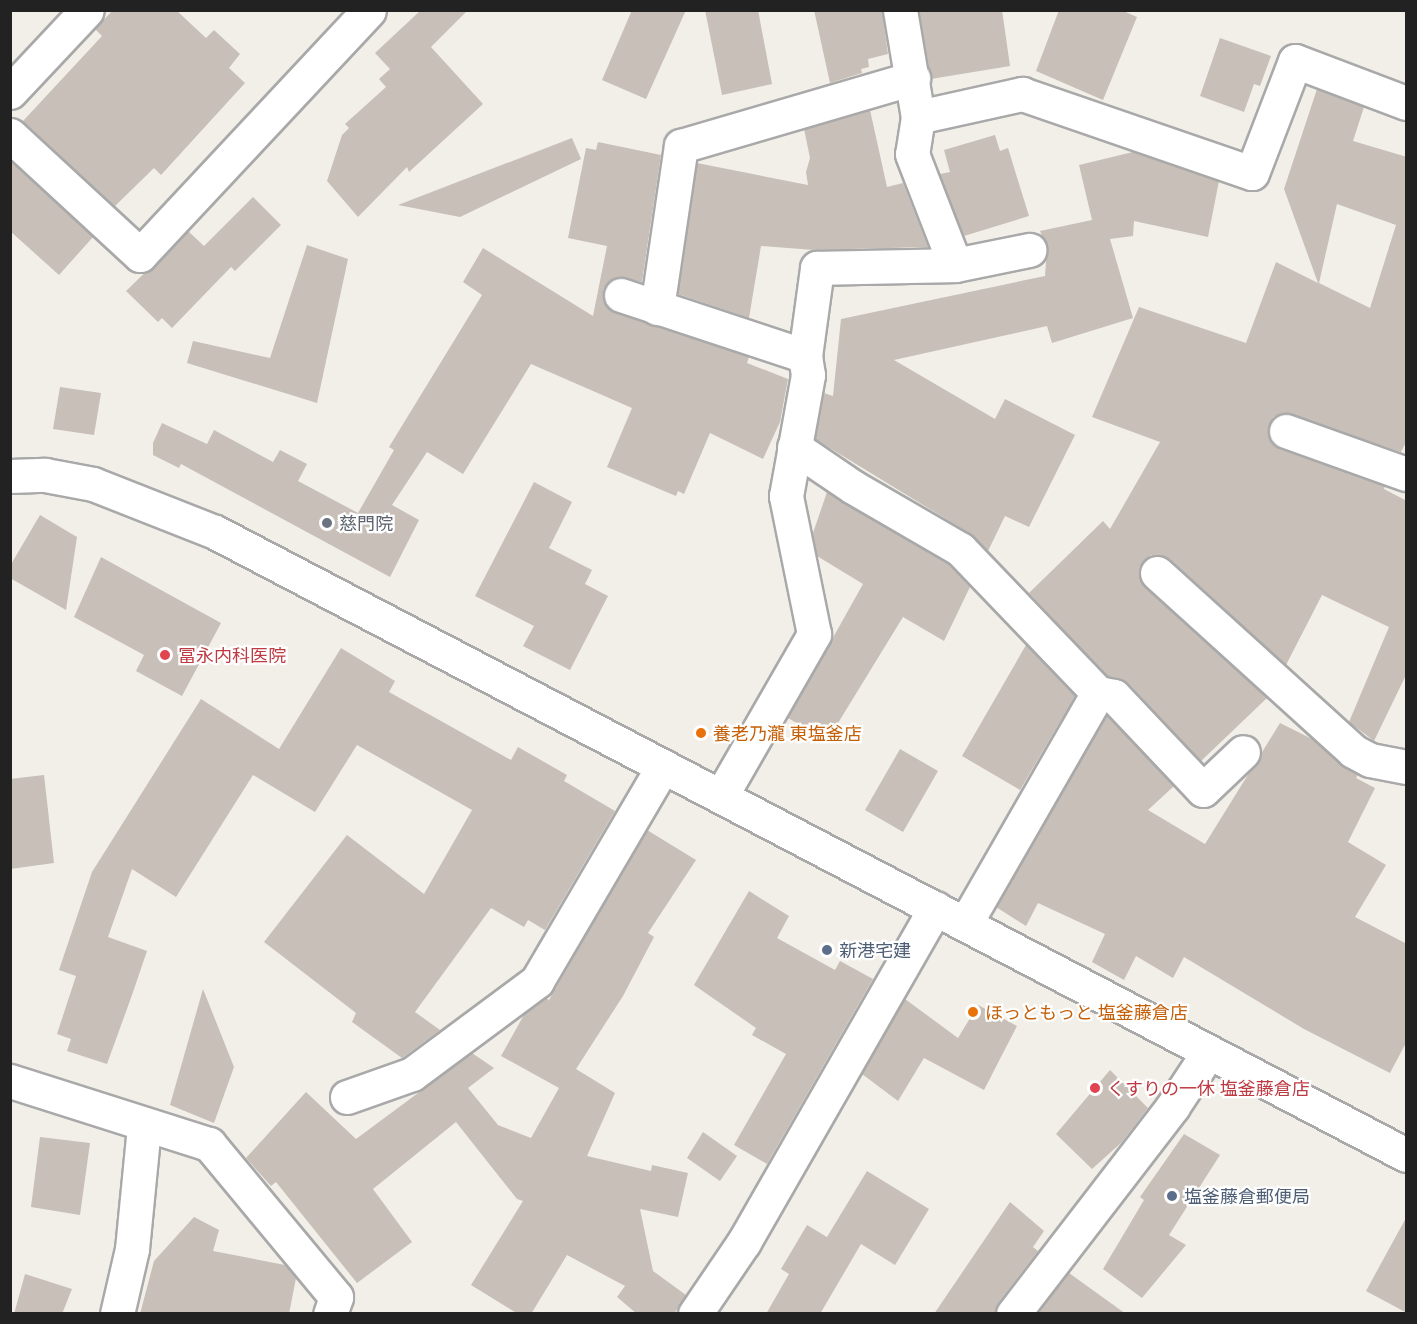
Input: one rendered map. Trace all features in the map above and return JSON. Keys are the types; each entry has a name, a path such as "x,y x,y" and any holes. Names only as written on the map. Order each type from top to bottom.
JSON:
{"street":[{"path":"10,92 87,10"},
{"path":"10,135 140,255 369,10"},
{"path":"900,10 918,117 912,154 955,266"},
{"path":"918,117 1022,94 1252,173 1295,60 1405,99"},
{"path":"657,308 681,146 913,78"},
{"path":"721,796 814,634 786,496 808,375 805,356 817,268 955,266 1029,250"},
{"path":"621,295 805,356"},
{"path":"1286,431 1407,474"},
{"path":"794,447 853,487 960,549 1098,693 1114,696 1203,790 1243,752"},
{"path":"10,476 45,475 93,484 215,532 1407,1155"},
{"path":"1157,573 1353,751 1370,760 1407,767"},
{"path":"965,924 1098,693"},
{"path":"348,1097 412,1074 537,981 663,766"},
{"path":"695,1314 744,1242 935,908"},
{"path":"1013,1314 1173,1106 1208,1053"},
{"path":"10,1081 144,1126 209,1144 336,1297 330,1314"},
{"path":"117,1314 132,1249 144,1126"}],"building":[{"path":"113,10 176,10 206,38 214,30 240,54 229,68 245,83 161,175 154,168 115,206 23,121 102,36 95,29"},
{"path":"421,10 468,10 431,47 483,104 409,172 407,167 358,217 327,181 342,135 349,128 345,124 386,87 379,79 390,69 375,53"},
{"path":"632,10 686,10 646,99 602,80"},
{"path":"705,10 758,10 772,84 722,95"},
{"path":"814,10 882,10 888,54 868,59 869,67 861,69 862,73 830,83"},
{"path":"919,10 1002,10 1010,66 931,79"},
{"path":"1059,10 1121,10 1137,17 1103,100 1036,71"},
{"path":"1220,38 1271,56 1260,86 1254,84 1244,112 1200,96"},
{"path":"1317,89 1364,107 1353,141 1407,157 1407,440 1401,452 1283,413 1273,417 1268,434 1280,449 1385,486 1384,489 1407,501 1407,673 1374,741 1349,722 1389,627 1322,595 1286,665 1170,559 1151,555 1139,568 1144,586 1267,698 1201,761 1128,683 1107,676 1029,593 1103,521 1110,529 1160,442 1092,417 1139,307 1246,343 1276,262 1318,283 1284,189","holes":["1337,204 1396,225 1370,308 1319,283"]},
{"path":"870,110 887,187 903,183 928,247 814,250 761,246 749,318 678,294 697,163 808,185 806,172 810,158 804,129"},
{"path":"995,135 1000,151 1008,148 1029,216 964,236 940,174 950,172 944,150"},
{"path":"572,138 581,159 460,217 398,205"},
{"path":"598,142 661,155 642,282 618,277 609,281 603,290 607,307 749,357 747,363 788,379 780,422 763,459 710,433 684,494 678,491 676,496 607,467 632,408 531,364 463,474 427,452 392,505 419,520 390,577 181,464 179,468 153,455 153,443 162,423 207,444 214,430 273,462 280,450 307,464 298,481 358,513 394,450 389,447 482,295 463,282 483,248 593,316 607,246 568,238 586,148 596,150"},
{"path":"1133,152 1219,181 1208,237 1134,221 1133,236 1110,239 1133,318 1052,343 1047,326 894,360 995,419 1005,399 1075,435 1029,527 1005,516 988,551 969,533 815,439 824,393 833,396 841,319 1045,276 1047,247 1040,231 1092,220 1079,165"},
{"path":"10,161 93,237 59,275 10,231"},
{"path":"253,197 281,225 235,271 231,267 172,328 162,318 158,322 126,291 188,231 204,246"},
{"path":"307,245 348,259 317,403 187,363 193,341 270,358"},
{"path":"60,387 101,393 94,435 53,429"},
{"path":"534,482 572,502 549,548 592,570 585,584 608,596 570,670 523,646 534,626 475,596"},
{"path":"827,492 948,564 970,587 944,641 903,617 827,741 788,718 863,584 817,556 813,533"},
{"path":"40,515 77,537 66,610 10,578 10,566"},
{"path":"101,557 221,623 182,696 136,671 144,655 74,617"},
{"path":"1026,645 1075,696 1020,790 962,756"},
{"path":"341,648 395,681 389,692 511,760 518,747 567,775 564,781 615,811 545,930 528,920 524,927 491,908 415,1012 440,1030 402,1058 352,1022 356,1013 264,942 347,835 424,894 472,810 357,745 315,812 253,775 176,897 132,869 108,937 147,951 132,995 107,1064 67,1051 71,1039 57,1034 76,976 59,970 92,872 201,699 279,749"},
{"path":"1107,716 1174,786 1148,810 1205,844 1280,723 1312,739 1358,775 1356,778 1375,788 1348,842 1386,865 1355,917 1407,944 1407,1041 1390,1073 1304,1029 1184,957 1173,978 1136,956 1124,980 1092,962 1105,934 1038,903 1026,926 996,907"},
{"path":"900,749 938,771 903,832 865,810"},
{"path":"44,775 54,863 10,869 10,779"},
{"path":"647,830 696,860 648,933 654,937 623,996 576,1069 615,1093 587,1156 651,1171 652,1165 688,1173 678,1217 640,1209 653,1271 686,1295 674,1314 637,1314 617,1297 625,1286 567,1255 531,1314 518,1314 471,1285 523,1201 517,1199 456,1122 373,1189 412,1242 357,1283 276,1182 271,1186 246,1158 306,1092 356,1139 472,1053 494,1068 468,1088 498,1125 531,1138 559,1088 501,1056 525,1013 546,998 549,1000"},
{"path":"749,891 789,916 777,938 835,970 840,961 873,979 767,1164 734,1145 786,1054 752,1035 756,1028 694,985"},
{"path":"203,989 234,1067 214,1123 170,1105"},
{"path":"905,999 958,1038 978,1005 1017,1026 984,1090 924,1058 898,1101 862,1074"},
{"path":"1110,1070 1148,1108 1121,1143 1092,1169 1056,1134"},
{"path":"703,1132 737,1156 720,1181 687,1158"},
{"path":"1184,1134 1220,1155 1169,1235 1186,1245 1142,1298 1103,1269 1144,1200 1140,1197"},
{"path":"40,1137 90,1143 80,1215 31,1207"},
{"path":"867,1171 929,1209 895,1265 861,1244 820,1314 766,1314 789,1274 781,1269 807,1225 827,1237"},
{"path":"1010,1202 1044,1231 1033,1247 1038,1251 998,1303 995,1314 934,1314"},
{"path":"1407,1216 1407,1313 1366,1291"},
{"path":"194,1217 219,1230 213,1251 285,1265 296,1278 289,1314 140,1314 154,1261"},
{"path":"1069,1273 1126,1314 1037,1314"},
{"path":"25,1274 72,1289 62,1314 14,1314"}],"place":[{"name":"慈門院","path":"327,523"},
{"name":"冨永内科医院","path":"165,655"},
{"name":"養老乃瀧 東塩釜店","path":"701,733"},
{"name":"新港宅建","path":"827,950"},
{"name":"ほっともっと 塩釜藤倉店","path":"973,1012"},
{"name":"くすりの一休 塩釜藤倉店","path":"1095,1088"},
{"name":"塩釜藤倉郵便局","path":"1172,1196"}]}
